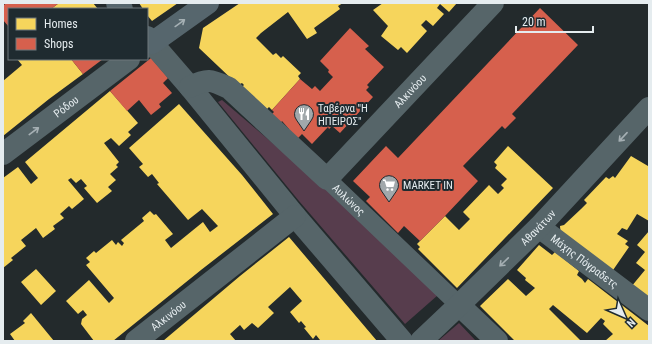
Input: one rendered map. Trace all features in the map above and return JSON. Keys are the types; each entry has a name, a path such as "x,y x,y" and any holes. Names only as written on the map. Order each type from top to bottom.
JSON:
{"main road":[{"path":"149,42 208,3"}],"street":[{"name":"Αλκινόου","path":"327,179 494,3"},
{"path":"149,42 190,87 295,216 402,341"},
{"name":"Ρόδου","path":"3,154 128,60"},
{"name":"Αυλώνος","path":"190,87 202,81 213,81 229,88 497,341"},
{"name":"Αθανάτων","path":"421,341 539,227 649,108"},
{"name":"Αλκινόου","path":"136,341 295,216"},
{"name":"Μάχης Πόγραδετς","path":"539,227 649,310"}],"shaded area":[{"path":"222,100 318,182 438,295 405,324 299,201 218,102"},
{"path":"459,323 476,341 438,341"}],"building: Homes":[{"path":"59,3 93,3 97,8 52,8"},
{"path":"139,3 178,3 152,21 148,16 148,8 142,8"},
{"path":"240,3 343,3 338,6 340,9 314,28 317,33 307,39 288,12 256,38 273,55 276,53 281,58 283,56 301,73 298,76 300,79 272,110 269,107 267,109 242,87 244,85 242,83 238,85 199,48 203,28"},
{"path":"383,3 457,3 449,12 440,4 437,8 444,14 433,26 426,20 421,25 427,31 407,53 401,47 398,50 381,36 388,26 373,10"},
{"path":"18,60 72,60 83,74 3,136 3,81 22,65"},
{"path":"110,91 138,123 128,132 131,135 119,146 111,138 104,143 119,162 116,165 118,167 110,174 116,180 108,187 112,191 97,203 84,188 87,186 81,179 76,183 71,178 68,180 84,199 72,209 69,206 60,214 64,218 53,226 55,229 43,238 36,228 21,240 26,246 11,258 13,260 3,268 3,178 18,167 31,184 38,178 25,162"},
{"path":"179,104 242,175 273,214 113,341 94,341 81,324 82,319 87,315 83,310 78,314 66,301 89,280 109,303 114,298 86,265 90,262 86,258 94,251 96,253 112,240 116,245 118,242 122,246 124,243 121,240 144,221 142,218 150,211 154,215 156,214 173,234 165,240 171,248 203,222 210,232 218,226 202,209 188,220 157,184 159,183 152,174 148,177 139,167 143,164 129,148"},
{"path":"508,146 553,188 457,288 418,249 420,247 417,244 445,216 459,230 470,219 463,212 489,185 498,194 504,188 501,185 507,179 495,168 497,165 494,162"},
{"path":"631,156 648,166 649,165 649,221 637,214 627,230 622,228 617,234 628,241 625,244 629,247 611,273 561,237 560,226 564,225 587,203 584,200 606,177 609,179 613,176 615,178"},
{"path":"649,231 649,301 631,287 645,270 636,263 645,252 637,245"},
{"path":"289,237 377,341 319,341 320,340 316,335 313,339 304,328 306,327 301,321 299,323 290,312 302,301 290,287 268,307 274,313 258,328 252,323 244,330 240,325 230,334 236,341 163,341 240,276"},
{"path":"539,245 552,255 555,252 579,271 577,275 585,283 588,279 649,326 649,341 605,341 613,334 603,324 605,321 601,318 587,333 553,305 549,309 581,341 515,341 480,306 508,279 526,296 535,288 525,280 526,278 517,270"},
{"path":"36,269 56,291 41,305 21,282"},
{"path":"31,313 54,341 15,341 10,334 25,323 23,321"}],"building: Shops":[{"path":"6,3 59,3 52,8 8,8 8,26 3,20 3,6"},
{"path":"540,8 578,45 512,114 516,118 505,129 502,126 463,166 478,181 445,216 420,241 404,226 398,233 366,201 370,197 353,181 386,146 398,158"},
{"path":"350,28 369,46 365,49 384,67 367,85 369,87 366,90 373,97 340,133 332,126 329,129 328,127 312,144 302,134 297,139 288,131 289,129 282,121 280,124 271,115 274,112 272,110 300,79 312,89 315,86 320,91 333,77 328,72 329,70 320,61"},
{"path":"151,58 168,78 163,83 172,93 159,104 161,107 151,115 139,100 127,111 110,91"},
{"path":"72,60 102,60 83,74"}],"place":[{"name":"Ταβέρνα \"Η ΗΠΕΙΡΟΣ\"","path":"304,131"},
{"name":"MARKET IN","path":"389,202"}]}
